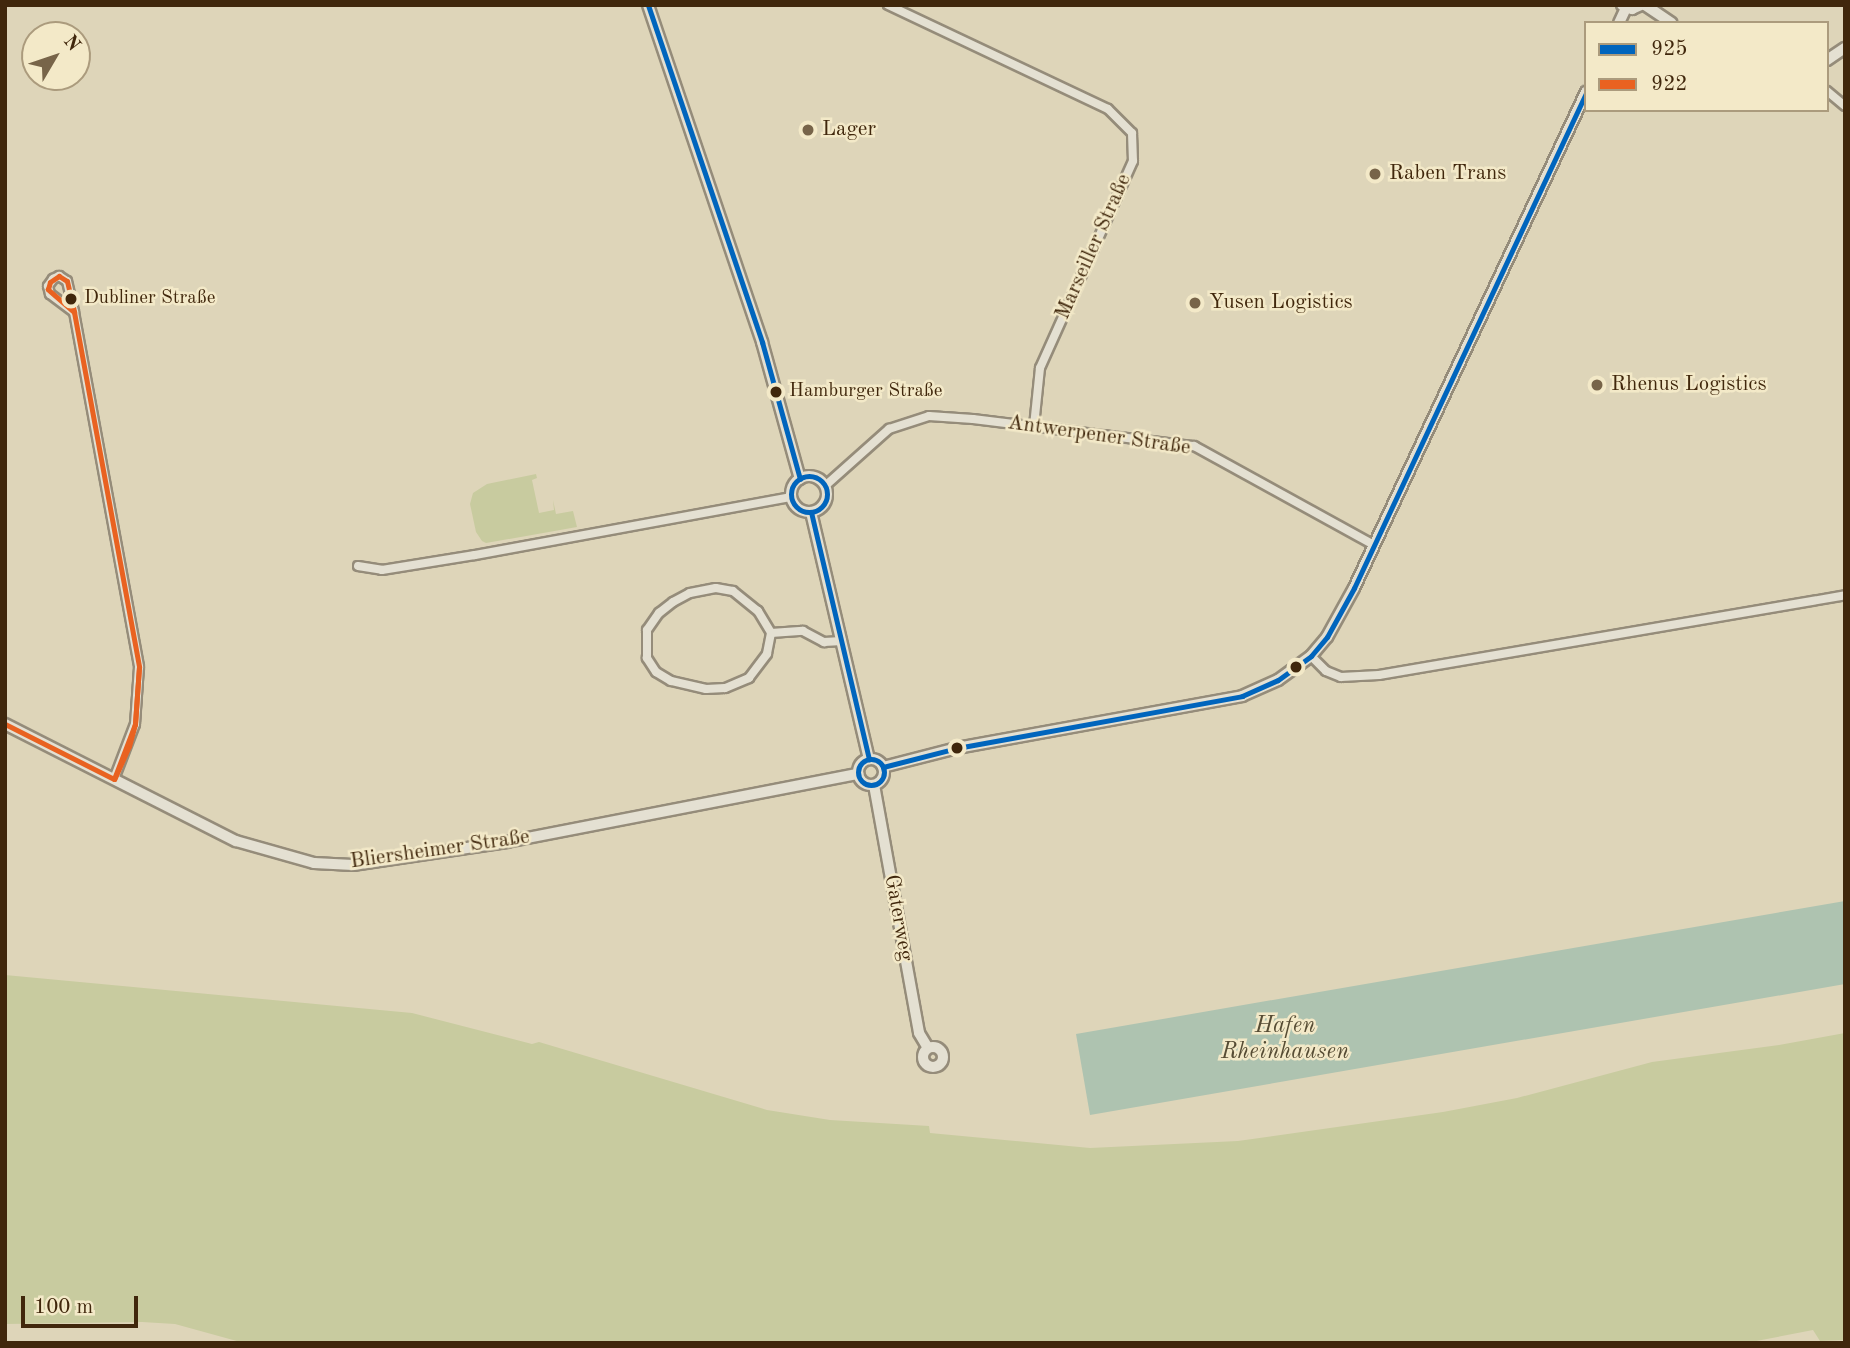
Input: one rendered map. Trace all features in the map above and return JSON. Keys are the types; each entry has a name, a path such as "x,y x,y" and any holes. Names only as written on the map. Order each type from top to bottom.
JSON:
{"main road":[{"path":"648,5 762,342 800,479"},
{"path":"1624,7 1643,5 1669,21"},
{"path":"1829,59 1845,48"},
{"path":"883,766 957,748 1242,696 1278,680 1311,656 1339,617 1584,96"},
{"path":"813,477 825,486 826,501 822,507 811,512 798,509 792,497 792,490 800,479 813,477"},
{"path":"811,512 869,759"},
{"path":"869,759 877,760 883,766 884,777 874,785 862,782 858,774 861,763 869,759"}],"street":[{"name":"Marseiller Straße","path":"888,5 1108,109 1132,133 1133,161 1040,368 1034,426"},
{"path":"1829,93 1845,106"},
{"path":"74,312 139,667 135,724 114,779"},
{"name":"Antwerpener Straße","path":"825,486 889,429 916,418 973,419 1194,446 1374,545"},
{"path":"358,566 382,570 792,497"},
{"path":"716,588 733,591 758,611 771,633 767,654 760,666 748,678 724,688 706,689 671,681 656,672 647,658 647,630 673,602 690,593 716,588"},
{"path":"1311,656 1317,665 1341,677 1379,675 1845,595"},
{"path":"771,633 803,631 824,642 842,641"},
{"name":"Bliersheimer Straße","path":"5,724 236,841 314,863 353,865 507,842 858,774"},
{"name":"Gaterweg","path":"874,785 919,1033 928,1048"}],"green space":[{"path":"536,474 537,478 532,480 539,513 554,510 553,500 556,514 573,511 577,527 486,543 482,541 476,532 470,504 473,493 487,484"},
{"path":"5,975 412,1013 532,1044 539,1042 767,1110 830,1120 929,1126 930,1133 1090,1148 1238,1141 1443,1112 1517,1098 1652,1062 1845,1033 1845,1340 1820,1341 1813,1330 1746,1343 244,1343 175,1324 5,1324"}],"water":[{"name":"Hafen Rheinhausen","path":"1845,901 1845,984 1090,1115 1076,1034"}],"transit line":[{"name":"925","path":"648,5 762,342 800,479"},
{"name":"925","path":"883,767 957,748 1242,696 1278,680 1311,656 1327,637 1354,588 1584,97"},
{"name":"922","path":"59,276 67,281 74,312 48,289 50,282 59,276"},
{"name":"922","path":"74,312 139,667"},
{"name":"925","path":"809,476 821,482 827,494 821,506 809,512 797,506 791,494 797,482 809,476"},
{"name":"925","path":"811,512 869,759"},
{"name":"922","path":"135,724 139,667"},
{"name":"922","path":"135,724 139,667"},
{"name":"922","path":"5,724 114,779"},
{"name":"922","path":"135,724 129,746 114,779 135,724"},
{"name":"925","path":"871,759 880,763 884,772 880,781 871,785 862,781 858,772 862,763 871,759"}],"place":[{"name":"Lager","path":"808,130"},
{"name":"Raben Trans","path":"1375,174"},
{"name":"Dubliner Straße","path":"71,299"},
{"name":"Yusen Logistics","path":"1195,303"},
{"name":"Rhenus Logistics","path":"1597,385"},
{"name":"Hamburger Straße","path":"776,392"}]}
